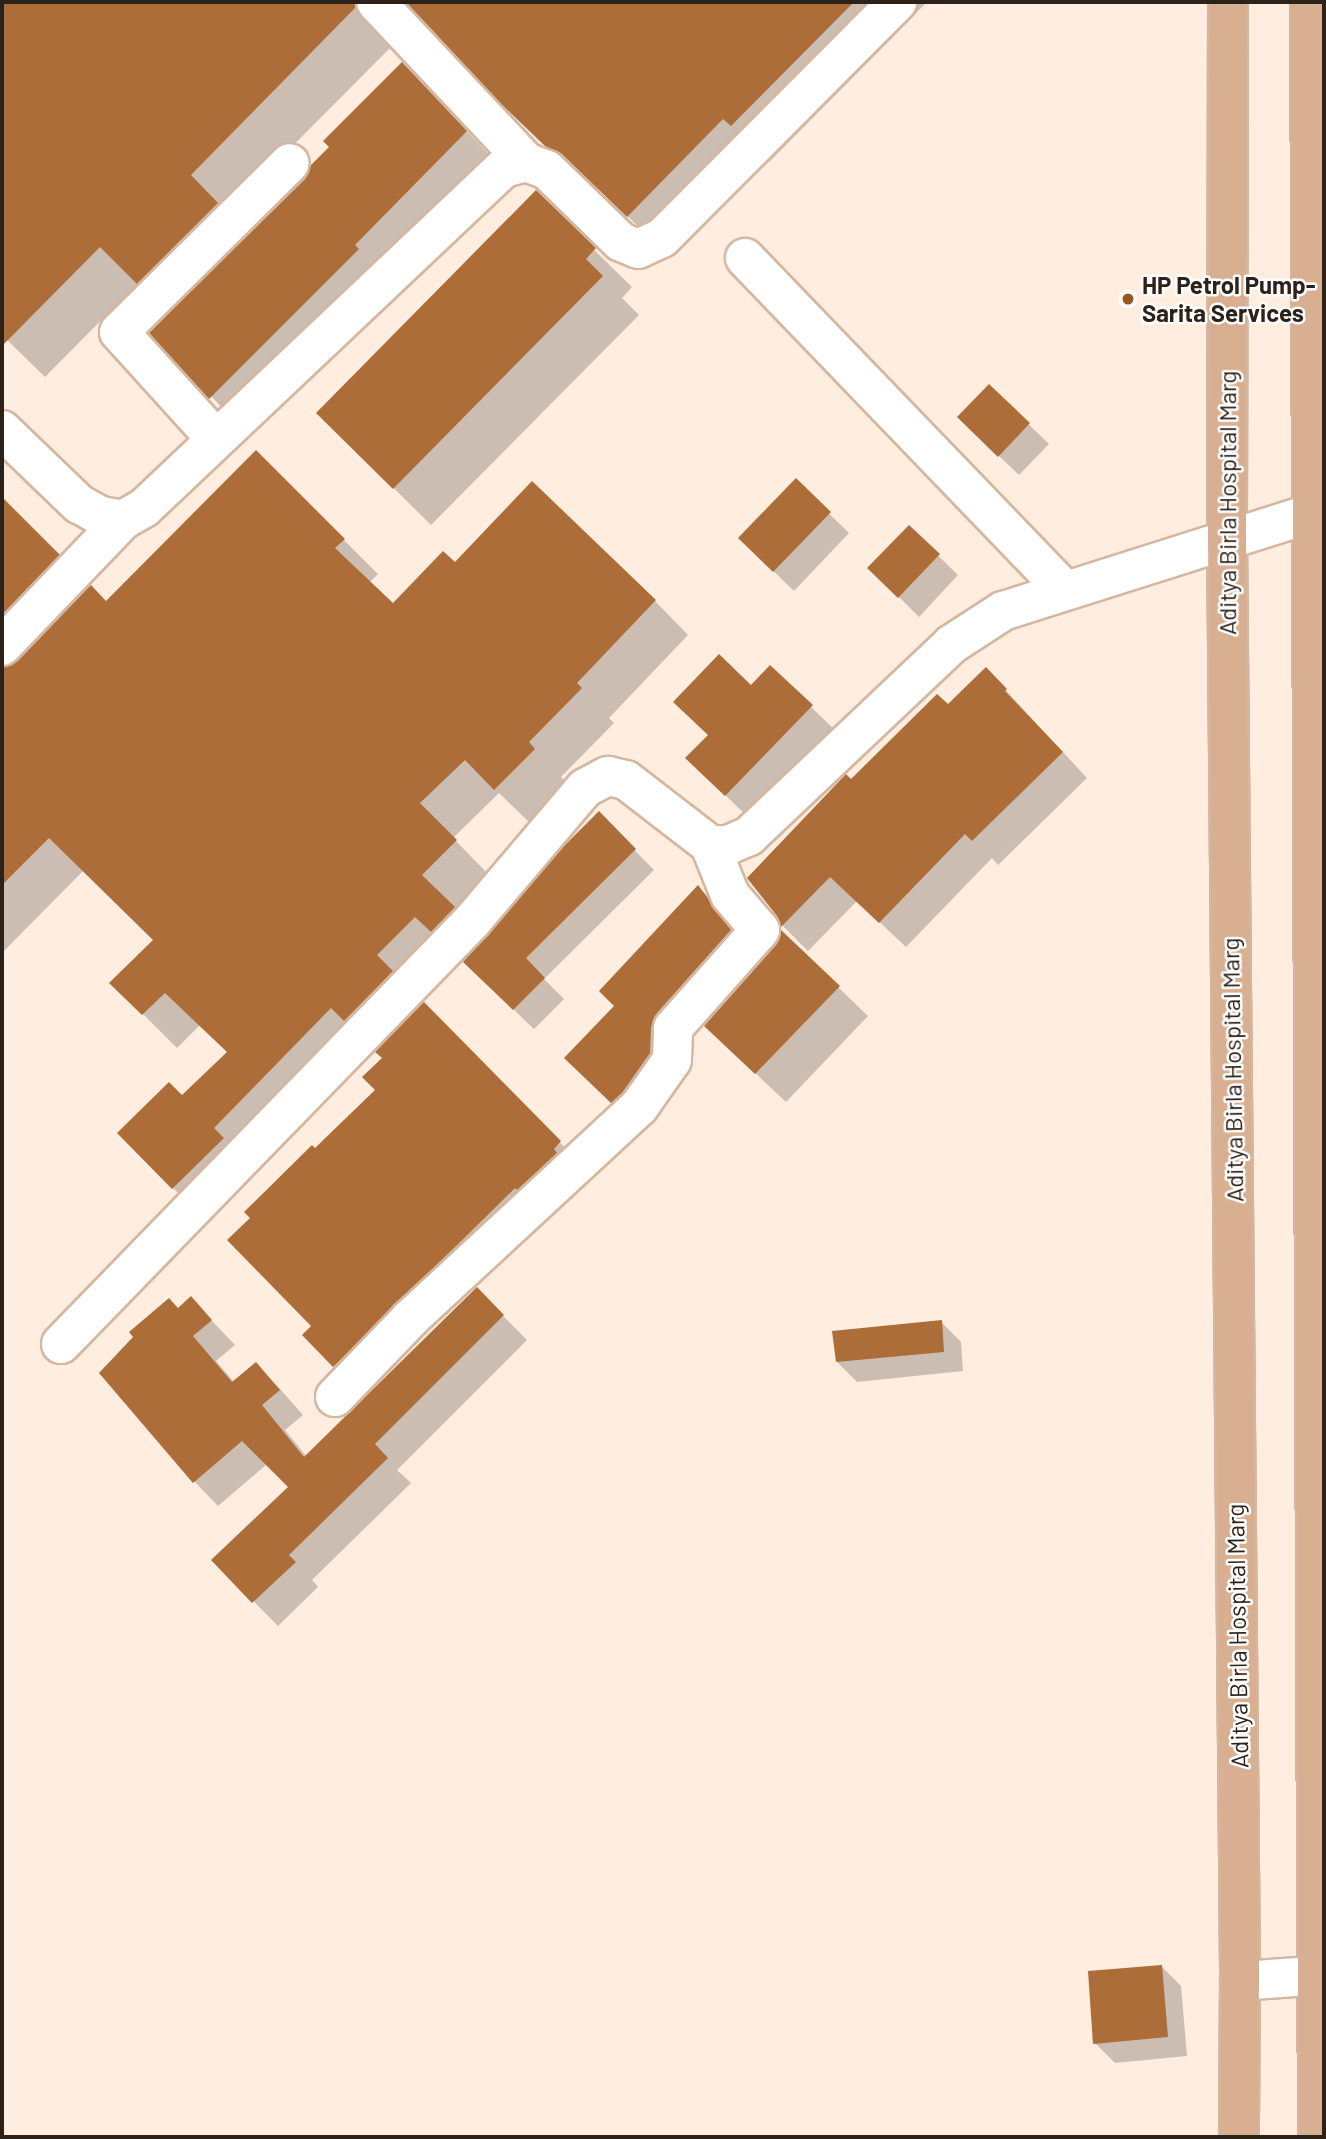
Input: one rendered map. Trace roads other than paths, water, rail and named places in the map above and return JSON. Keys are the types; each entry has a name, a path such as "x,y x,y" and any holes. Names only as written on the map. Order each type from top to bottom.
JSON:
{"main road":[{"name":"Aditya Birla Hospital Marg","path":"1228,2 1227,538 1240,1981 1238,2137"},
{"path":"1310,2 1312,513 1319,777 1321,1976 1318,2137"}],"street":[{"path":"376,2 526,162 547,170 621,242 638,249 662,238 897,2"},
{"path":"2,646 122,520 144,508 482,187 504,168 526,162"},
{"path":"216,439 119,332 290,163"},
{"path":"745,258 1065,589"},
{"path":"2,430 79,504 101,516 122,520"},
{"path":"710,845 728,845 749,836 952,644 1003,611 1065,589 1312,513"},
{"path":"61,1344 473,920 585,788 608,776 626,780 710,845 730,895 760,930 673,1028 672,1060 639,1107 411,1318 335,1397"},
{"path":"1240,1981 1321,1976"}],"place":[{"name":"HP Petrol Pump- Sarita Services","path":"1128,299"}]}
